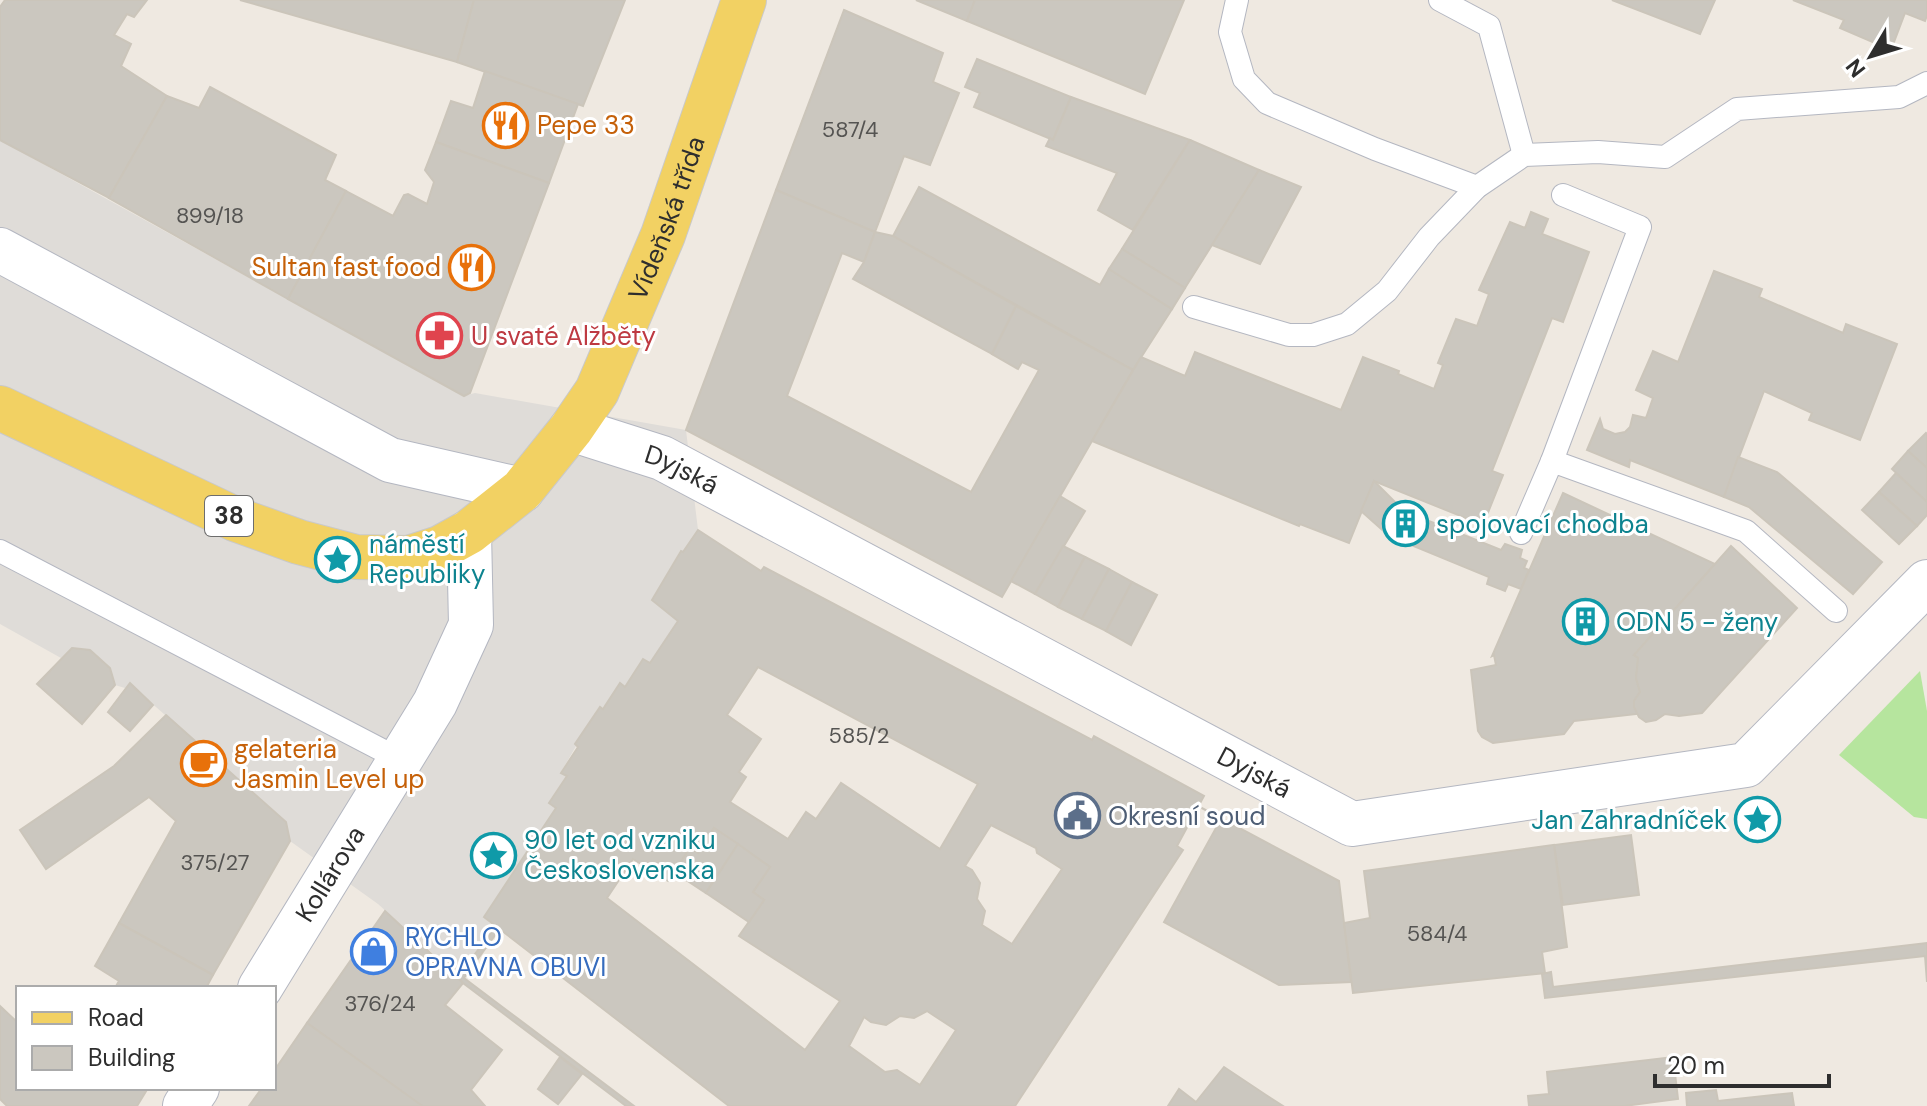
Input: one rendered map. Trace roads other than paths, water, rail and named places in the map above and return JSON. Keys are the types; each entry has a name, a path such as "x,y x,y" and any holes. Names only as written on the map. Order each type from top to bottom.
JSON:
{"main road":[{"name":"Vídeňská třída","path":"571,429 597,391 663,235 744,0"},
{"name":"38","path":"0,408 235,519 299,542 356,557 409,558 440,548 469,532 522,490 571,429"}],"street":[{"path":"0,250 390,460 522,490"},
{"name":"Dyjská","path":"571,429 662,458 1352,824 1746,765 1927,582"},
{"path":"401,760 435,703 471,625 469,532"},
{"name":"Kollárova","path":"261,986 401,760"}],"lane":[{"path":"1237,0 1230,32 1240,67 1244,79 1267,103 1375,149 1477,187"},
{"path":"1440,0 1489,26 1524,155"},
{"path":"1194,307 1289,335 1313,335 1347,324 1387,291 1429,237 1477,187 1524,155 1598,152 1665,157 1737,109 1899,97 1927,83"},
{"path":"1521,533 1552,461 1640,227 1563,195"},
{"path":"1552,461 1746,531 1836,611"},
{"path":"0,551 401,760"}],"place":[{"name":"Pepe 33","path":"506,125"},
{"name":"Sultan fast food","path":"472,267"},
{"name":"U svaté Alžběty","path":"440,336"},
{"name":"spojovací chodba","path":"1405,524"},
{"name":"náměstí Republiky","path":"338,559"},
{"name":"ODN 5 - ženy","path":"1585,622"},
{"name":"gelateria Jasmin Level up","path":"203,764"},
{"name":"Okresní soud","path":"1077,816"},
{"name":"Jan Zahradníček","path":"1758,820"},
{"name":"90 let od vzniku Československa","path":"493,855"},
{"name":"RYCHLO OPRAVNA OBUVI","path":"374,952"}]}
